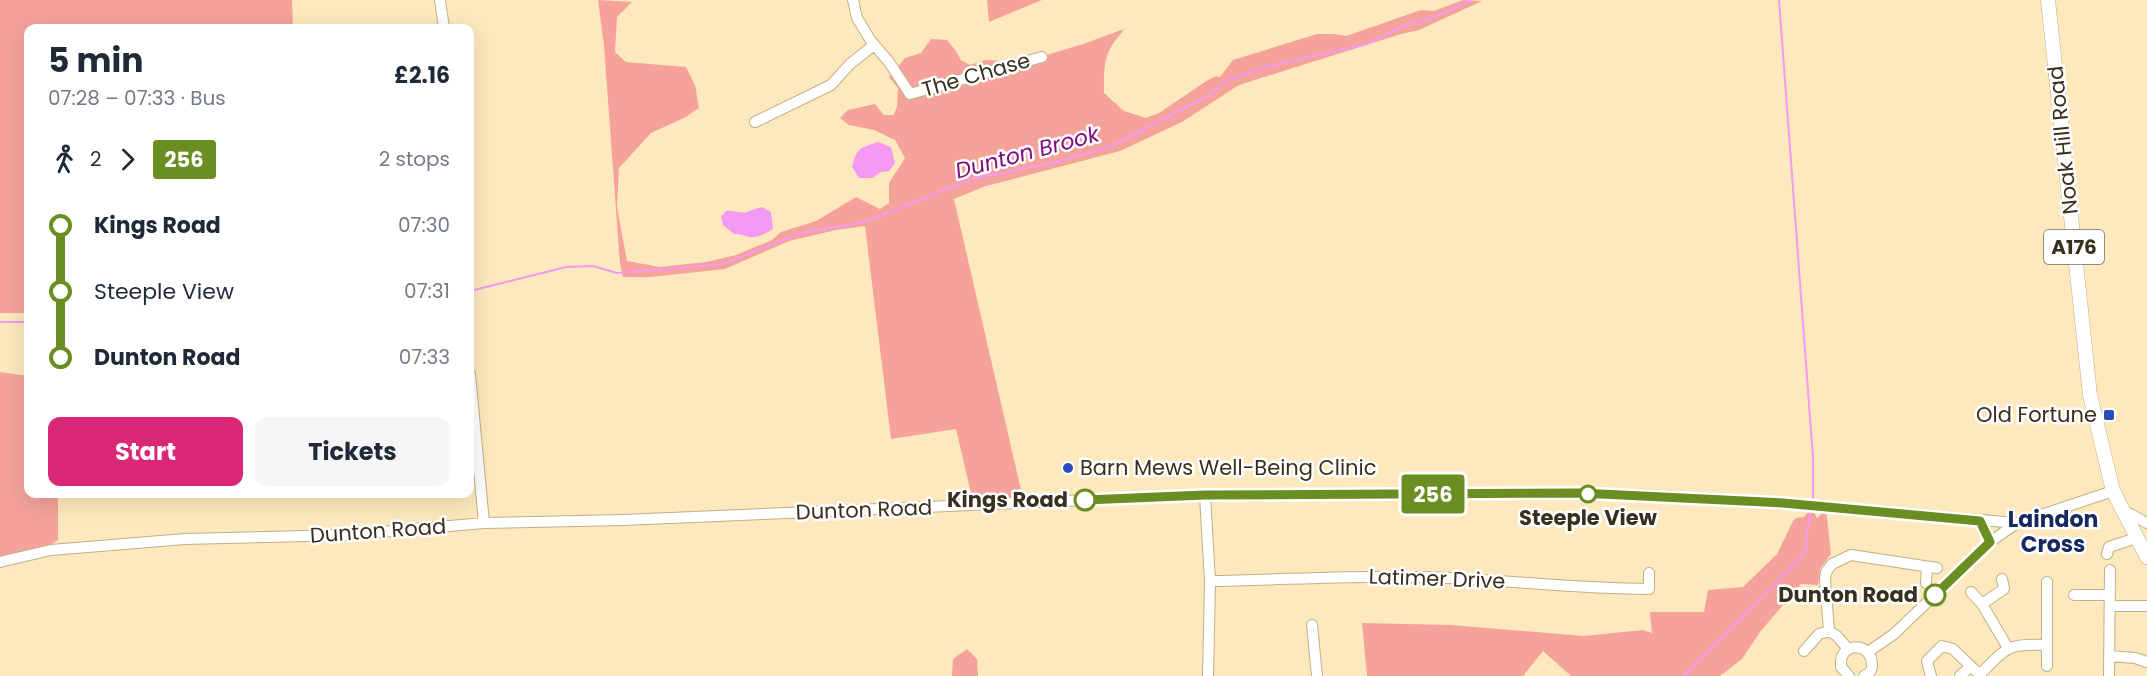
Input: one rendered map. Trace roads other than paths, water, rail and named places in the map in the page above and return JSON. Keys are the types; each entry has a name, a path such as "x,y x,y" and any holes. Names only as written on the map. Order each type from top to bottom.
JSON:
{"main road":[{"name":"Noak Hill Road","path":"2048,0 2084,357 2098,437 2113,491 2147,557"}],"street":[{"path":"440,0 443,24"},
{"path":"755,122 831,85 850,64 874,45 857,18 853,0"},
{"name":"The Chase","path":"874,45 890,62 910,94 1042,57"},
{"path":"474,417 484,523"},
{"path":"1868,652 1894,634 1990,542 2017,523 2113,491"},
{"name":"Dunton Road","path":"0,562 51,549 185,539 347,535 484,523 623,520 1205,495 1501,493 1645,495 1783,503 2017,523"},
{"path":"1205,495 1210,581 1208,676"},
{"path":"2121,509 2147,523"},
{"path":"1980,521 1990,542"},
{"path":"2107,554 2109,547 2136,538"},
{"path":"1829,631 1825,580 1826,572 1832,564 1851,555 1932,567 1926,583"},
{"path":"2109,676 2110,570"},
{"name":"Latimer Drive","path":"1210,581 1322,577 1425,577 1502,580 1575,588 1648,589 1649,573"},
{"path":"1982,604 2004,589 2002,579"},
{"path":"2047,666 2048,582"},
{"path":"1971,592 1982,604 2008,648"},
{"path":"2074,595 2147,606"},
{"path":"1312,625 1317,676"},
{"path":"1804,651 1816,644 1819,634 1829,631 1837,636 1848,649"},
{"path":"1931,676 1927,662 1942,646 1953,649 1980,675 2008,648 2024,644 2046,645"},
{"path":"1843,674 1840,662 1842,656 1848,649 1858,647 1868,652 1872,659 1872,668 1868,675"},
{"path":"2109,656 2136,658 2147,662"},
{"path":"1960,676 1971,666"}],"waterway":[{"name":"Dunton Brook","path":"474,290 566,267 593,266 617,273 723,264 801,233 865,222 972,179 1061,161 1114,145 1208,96 1228,80 1270,66 1367,44 1403,26 1432,18 1472,0"},
{"path":"1779,0 1813,458 1813,498"},
{"name":"Dunton Brook","path":"0,322 24,322"},
{"path":"1684,676 1800,558 1806,549 1810,513"}],"place":[{"name":"Old Fortune","path":"2109,415"},
{"name":"Barn Mews Well-Being Clinic","path":"1068,468"},
{"name":"Steeple View","path":"1588,494"},
{"name":"Kings Road","path":"1085,500"},
{"name":"Dunton Road","path":"1935,595"}],"district":[{"name":"Laindon Cross","path":"2053,532"}]}
